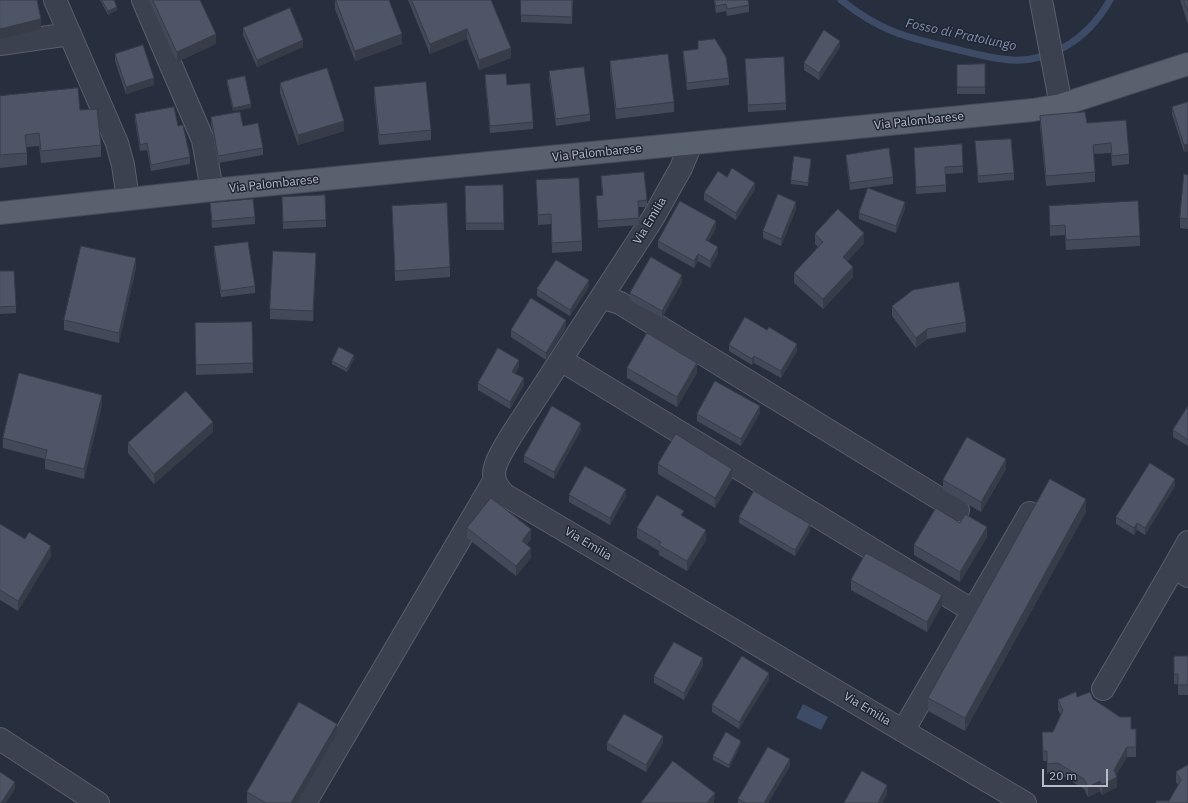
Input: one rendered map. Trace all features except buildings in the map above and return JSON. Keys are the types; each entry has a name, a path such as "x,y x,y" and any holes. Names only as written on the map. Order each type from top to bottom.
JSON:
{"main road":[{"name":"Via Palombarese","path":"0,213 212,190 1033,110 1061,105 1188,64"}],"street":[{"path":"55,0 117,143 123,164 128,199"},
{"path":"143,0 203,140 212,190"},
{"path":"1041,0 1061,105"},
{"path":"0,44 70,34"},
{"name":"Via Emilia","path":"691,144 681,168 654,218 502,450 493,473 494,481 498,489 505,495 1025,803"},
{"path":"601,299 608,299 620,303 958,510"},
{"path":"561,360 973,611"},
{"path":"305,803 494,481"},
{"path":"903,731 1030,513"},
{"path":"1103,689 1181,571 1188,542"},
{"path":"0,739 98,803"}],"water":[{"path":"803,704 828,717 821,730 796,718"}],"waterway":[{"name":"Fosso di Pratolungo","path":"841,0 855,11 893,32 983,56 1019,60 1051,54 1065,47 1090,27 1110,0"}]}
